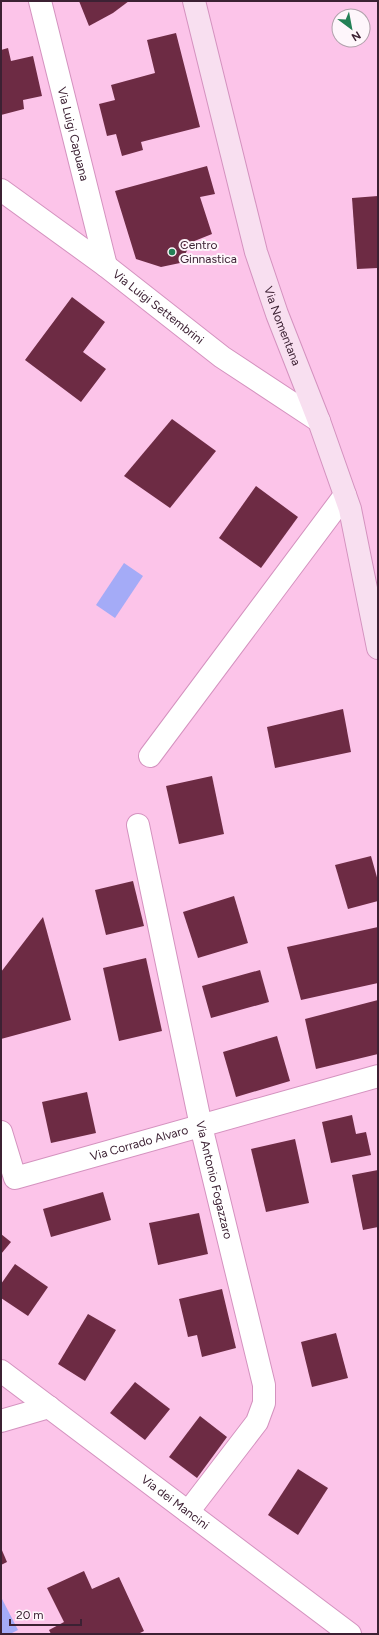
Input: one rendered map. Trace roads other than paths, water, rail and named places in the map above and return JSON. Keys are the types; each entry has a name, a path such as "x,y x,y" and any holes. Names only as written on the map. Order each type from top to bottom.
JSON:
{"main road":[{"name":"Via Nomentana","path":"194,1 256,252 277,314 319,421 350,509 378,648"}],"street":[{"name":"Via Luigi Capuana","path":"40,1 106,266"},
{"name":"Via Luigi Settembrini","path":"1,190 106,266 222,357 319,421"},
{"path":"150,756 345,495"},
{"name":"Via Antonio Fogazzaro","path":"138,825 201,1126 264,1385 264,1396 260,1416 253,1429 188,1512"},
{"name":"Via Corrado Alvaro","path":"1,1132 15,1178 378,1076"},
{"name":"Via dei Mancini","path":"1,1371 350,1634"},
{"path":"1,1421 49,1407"}],"water":[{"path":"124,563 143,576 115,618 96,605"},
{"path":"1,1597 18,1630 10,1634 1,1634"}],"place":[{"name":"Centro Ginnastica","path":"172,252"}]}
